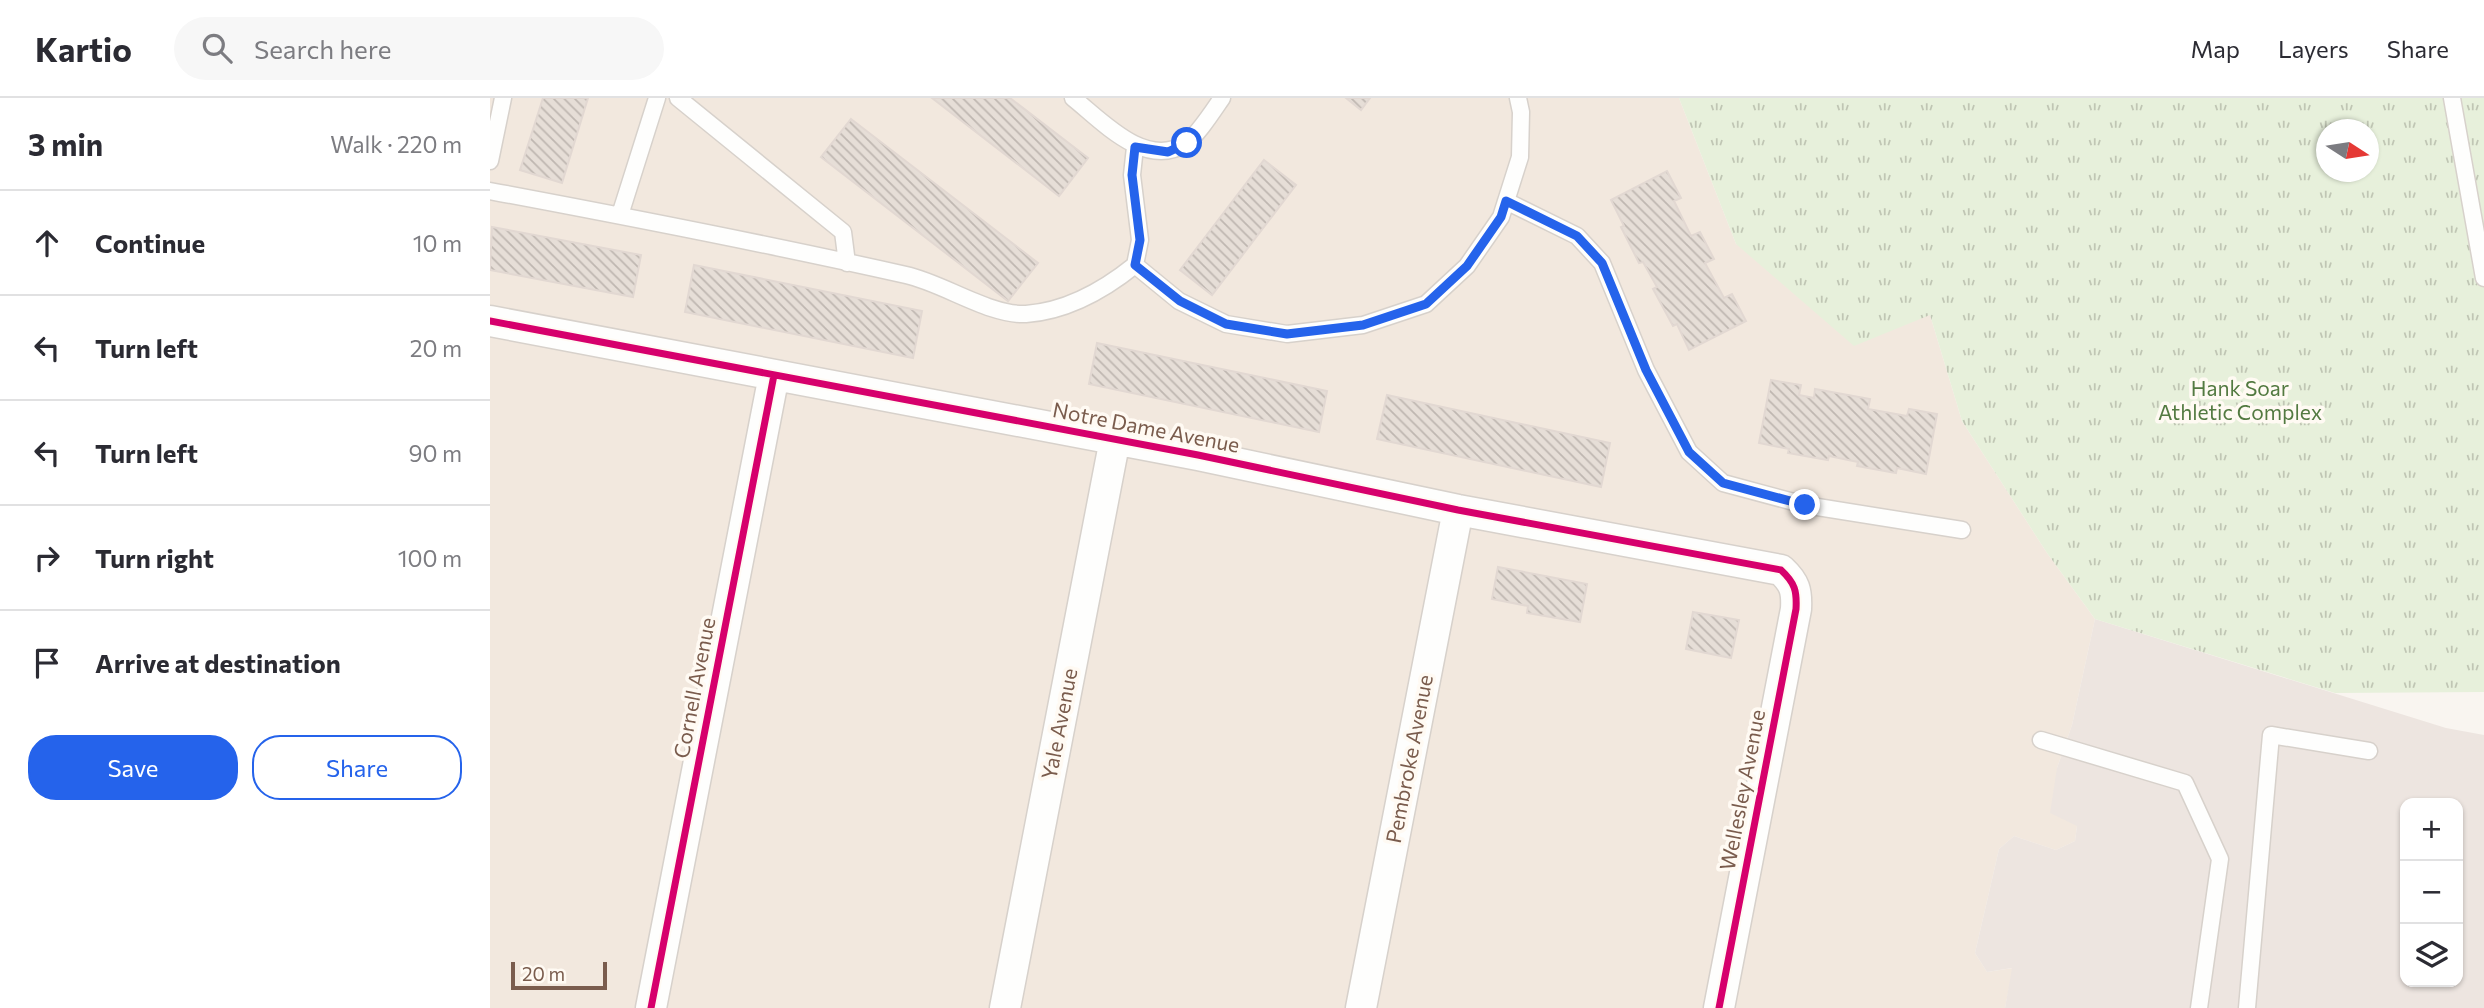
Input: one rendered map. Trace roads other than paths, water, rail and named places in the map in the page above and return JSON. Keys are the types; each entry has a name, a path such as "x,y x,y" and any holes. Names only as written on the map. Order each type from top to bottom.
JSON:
{"street":[{"name":"Notre Dame Avenue","path":"490,321 1198,454 1458,510 1781,570 1791,579"},
{"name":"Cornell Avenue","path":"651,1008 774,375"},
{"name":"Yale Avenue","path":"1005,1008 1115,439"},
{"name":"Pembroke Avenue","path":"1361,1008 1458,510"},
{"name":"Wellesley Avenue","path":"1719,1008 1796,609 1797,593 1791,579"}],"lane":[{"path":"490,161 503,98"},
{"path":"620,215 657,98"},
{"path":"678,98 844,232 847,263"},
{"path":"1073,98 1135,147 1168,152 1187,143 1222,98"},
{"path":"1135,265 1180,301 1226,324 1287,334 1363,325 1426,304 1467,266 1501,217 1520,157 1521,112 1518,98"},
{"path":"2452,98 2484,278"},
{"path":"490,191 620,215 910,276 999,311 1026,314 1054,309 1088,298 1135,265 1140,240 1132,175 1135,147"},
{"path":"1506,201 1577,236 1602,263 1646,370 1689,452 1723,483 1805,505 1962,530"},
{"path":"2247,1008 2271,735 2369,751"},
{"path":"2041,740 2185,783 2220,859 2199,1008"}],"park label":[{"name":"Hank Soar Athletic Complex","path":"2240,401"}]}
